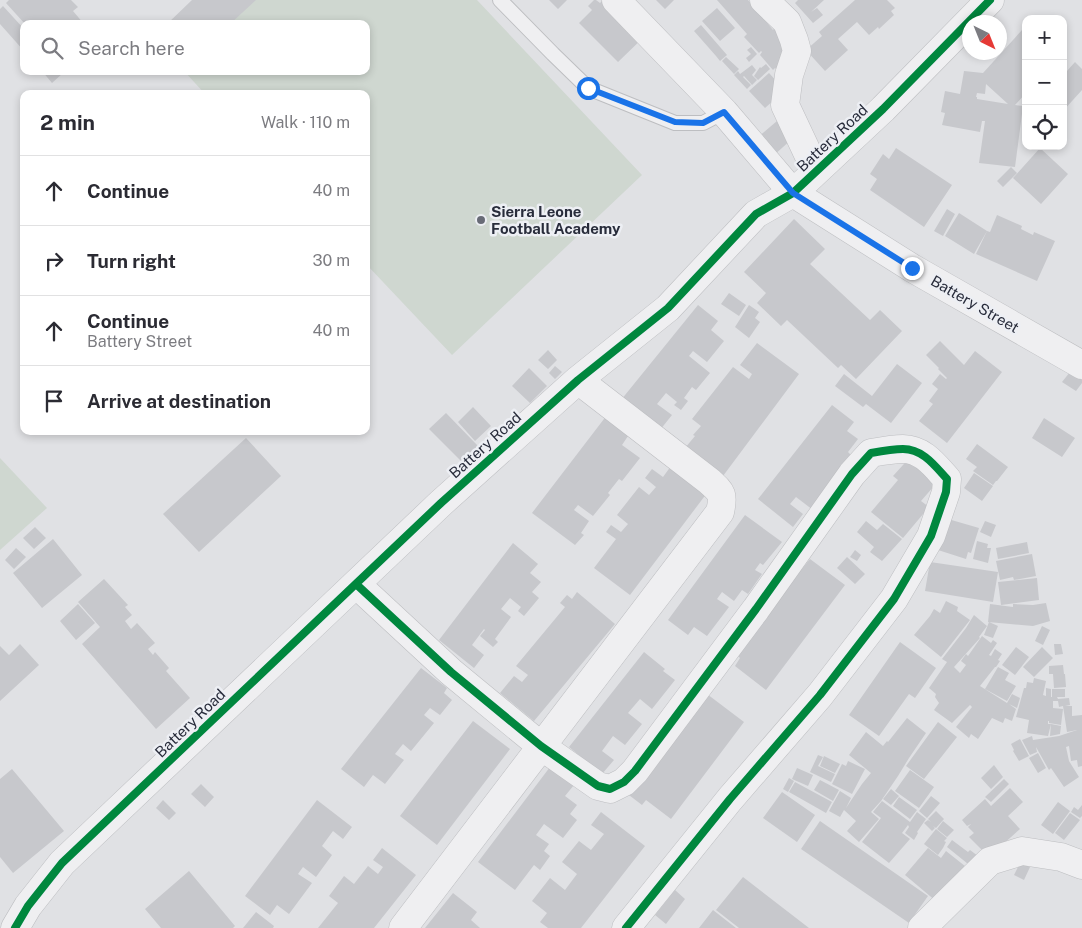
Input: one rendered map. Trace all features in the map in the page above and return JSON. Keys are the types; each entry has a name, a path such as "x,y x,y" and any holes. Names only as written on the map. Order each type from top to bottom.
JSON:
{"street":[{"name":"Battery Street","path":"616,0 724,112 793,193 912,268 1082,365"},
{"path":"764,0 787,22 794,40 797,51 789,75 784,105 816,171"},
{"name":"Battery Road","path":"15,928 28,906 62,863 441,503 578,380 668,308 756,214 793,193 883,109 990,0"},
{"path":"403,928 720,512 723,499 719,490 578,380"},
{"path":"356,584 451,672 540,746 598,786 610,789 624,782 635,771 756,609 852,474 871,453 904,449 920,452 947,479 946,492 931,536 894,599 820,695 730,800 626,928"},
{"path":"922,928 990,861 1022,851 1061,857 1082,865"}],"lane":[{"path":"500,0 588,88 675,122 703,123 724,112"}],"shaded area":[{"name":"Sierra Leone Football Academy","path":"250,0 477,0 642,175 452,355 370,268 370,90 201,90 188,75 370,75 370,20 229,20"},
{"path":"0,458 47,508 0,550"}],"building":[{"path":"9,0 71,0 78,7 73,11 81,20 21,20 6,3"},
{"path":"192,0 256,0 234,20 171,20"},
{"path":"549,0 567,0 558,9"},
{"path":"594,0 600,3 603,0 614,0 647,34 618,62 579,23 592,10 588,6"},
{"path":"656,0 674,0 665,9"},
{"path":"717,0 748,0 773,30 777,26 793,44 787,81 775,68 773,70 760,55 762,52 759,53 744,37 747,34"},
{"path":"798,0 824,0 811,12 817,8 823,15 813,23 795,3"},
{"path":"855,0 887,0 895,8 891,11 894,15 879,29 878,27 869,35 857,22 838,39 848,50 825,71 806,50 822,36 819,32"},
{"path":"3,6 20,25 20,46 0,24 0,9"},
{"path":"717,8 735,28 720,41 702,21"},
{"path":"701,25 727,55 720,61 694,31"},
{"path":"1022,30 1022,97 1015,105 1022,106 1022,114 1015,167 979,163 985,121 982,121 980,132 942,125 945,113 941,112 945,91 960,94 964,71 983,73 995,60 1007,60 1007,47","holes":["986,84 1008,104 977,99 977,93 985,94"]},
{"path":"751,47 757,54 749,62 746,58 751,54 747,50"},
{"path":"726,57 739,69 734,74 722,61"},
{"path":"1075,62 1082,69 1082,90 1067,107 1067,105 1067,71"},
{"path":"766,64 770,69 758,80 754,76 760,67"},
{"path":"752,65 756,70 752,75 757,80 752,85 744,76 751,85 747,89 734,75 738,71 740,74"},
{"path":"769,73 781,86 783,92 765,108 749,91"},
{"path":"45,75 61,75 52,83"},
{"path":"777,121 792,139 773,156 757,138"},
{"path":"896,148 952,185 924,227 870,190 877,179 870,174 883,154 889,159"},
{"path":"1038,150 1042,150 1068,174 1041,204 1013,178"},
{"path":"1011,167 1017,173 1003,187 997,181"},
{"path":"947,209 955,214 943,236 934,231"},
{"path":"959,213 987,231 974,254 945,236"},
{"path":"997,215 1022,226 1021,229 1033,235 1034,232 1055,241 1037,281 976,254 987,231 990,232"},
{"path":"794,219 825,249 810,264 870,320 880,310 902,331 856,379 841,365 838,368 787,320 781,326 757,303 766,293 744,272"},
{"path":"729,293 746,305 739,316 721,304"},
{"path":"698,305 718,321 711,330 724,341 707,362 693,351 689,356 710,373 696,390 692,387 684,398 688,401 681,410 674,405 677,402 666,393 657,404 672,415 660,430 621,400"},
{"path":"749,305 759,312 755,318 760,322 749,338 735,327"},
{"path":"940,341 964,365 975,351 1002,372 947,443 919,421 933,404 929,401 938,389 932,384 940,374 947,378 926,355"},
{"path":"757,343 799,374 723,476 685,448 701,426 692,419 733,367 749,379 752,374 740,365"},
{"path":"548,350 557,360 548,369 538,360"},
{"path":"897,364 922,383 891,423 866,404 863,407 835,386 844,374 872,396"},
{"path":"555,366 562,372 555,379 549,373"},
{"path":"529,368 547,386 530,403 512,386"},
{"path":"1070,372 1082,380 1076,391 1062,382"},
{"path":"832,405 854,422 847,431 858,439 848,452 854,458 813,510 796,497 790,504 803,514 793,527 758,499"},
{"path":"473,407 491,426 475,441 458,422"},
{"path":"446,413 478,446 462,462 429,429"},
{"path":"607,415 630,433 622,445 640,458 622,481 619,479 608,493 610,495 593,516 578,505 574,510 589,521 581,533 584,535 575,545 532,513"},
{"path":"1044,418 1075,438 1062,457 1032,438"},
{"path":"246,438 281,476 199,552 163,514"},
{"path":"977,444 1008,467 993,485 973,471 977,467 966,459"},
{"path":"913,454 941,478 921,501 929,507 903,538 871,512 898,480 893,476"},
{"path":"671,466 707,493 630,595 594,568 616,539 606,532 611,525 621,532 628,524 617,515 639,487 649,495 656,487 645,478 652,469 663,477"},
{"path":"974,473 993,486 982,501 964,488"},
{"path":"745,515 782,542 763,565 760,563 755,570 762,574 748,594 742,590 734,601 722,592 717,599 729,607 707,636 694,627 688,635 668,620"},
{"path":"948,519 979,528 971,553 968,552 966,559 938,550"},
{"path":"866,521 877,530 883,524 902,539 882,561 870,552 874,547 857,532"},
{"path":"985,521 996,525 991,537 980,532"},
{"path":"35,527 46,538 34,549 23,538"},
{"path":"53,539 82,575 42,608 13,573"},
{"path":"977,541 988,544 987,548 991,548 988,563 973,559"},
{"path":"1027,542 1029,553 998,559 996,548"},
{"path":"513,543 538,564 530,573 541,582 532,592 539,598 524,616 518,611 521,607 510,598 501,609 511,617 495,639 498,642 493,647 480,636 484,629 472,645 484,655 474,668 439,640"},
{"path":"16,548 26,557 14,569 5,560"},
{"path":"855,550 861,555 857,561 850,557"},
{"path":"1032,554 1036,576 1014,580 1013,577 1000,580 996,561"},
{"path":"847,557 865,574 855,584 837,568"},
{"path":"810,559 845,585 766,690 735,666 740,658 737,655 792,571 797,575"},
{"path":"930,562 998,572 993,602 925,591"},
{"path":"1037,578 1039,600 1001,605 998,582"},
{"path":"104,579 128,605 125,607 132,615 125,621 131,629 137,623 155,643 148,649 153,655 155,652 169,668 166,671 190,698 156,729 82,644 100,627 78,602"},
{"path":"577,592 615,624 534,721 500,693 514,676 522,682 528,675 516,666 565,607 560,603 567,595 572,599"},
{"path":"946,601 958,607 957,611 970,620 941,657 914,635 934,609 940,613"},
{"path":"1046,603 1050,621 1033,626 988,622 990,604 1013,607 1013,604 1033,605"},
{"path":"78,604 95,623 76,640 60,621"},
{"path":"974,615 987,626 980,638 954,667 960,673 966,665 961,661 966,654 968,656 982,636 991,643 993,640 997,643 989,655 991,656 995,649 1002,654 996,667 980,686 1007,703 1012,694 1020,698 1017,708 1009,704 1016,709 1012,721 1005,718 1003,723 992,718 978,739 971,734 969,738 956,727 972,707 970,705 952,723 934,710 939,703 935,697 936,694 929,688 947,662 942,659"},
{"path":"989,622 998,626 993,638 984,635"},
{"path":"1042,626 1050,630 1043,645 1035,641"},
{"path":"900,642 936,668 915,698 909,694 879,736 849,715"},
{"path":"20,644 39,665 0,701 0,646 9,655"},
{"path":"1054,644 1061,644 1063,654 1055,655"},
{"path":"1016,647 1029,657 1015,675 1002,665"},
{"path":"1042,647 1053,658 1034,677 1023,667"},
{"path":"644,652 675,680 652,709 640,699 628,713 642,724 625,745 613,736 602,751 614,760 602,774 569,747"},
{"path":"1063,665 1066,687 1054,688 1053,674 1049,674 1049,666"},
{"path":"998,667 1009,673 1005,680 1016,686 1007,701 985,689"},
{"path":"421,668 447,688 444,693 452,700 440,715 430,708 424,715 434,723 411,751 403,744 395,754 404,760 385,784 373,775 364,787 341,769"},
{"path":"1034,678 1046,681 1043,695 1046,696 1046,688 1051,689 1051,697 1052,689 1065,689 1065,697 1057,697 1058,699 1069,698 1070,705 1065,706 1072,706 1072,716 1082,715 1082,766 1078,767 1077,760 1071,761 1069,746 1066,747 1069,761 1079,777 1064,787 1051,768 1049,770 1036,747 1037,752 1030,755 1022,740 1032,736 1033,740 1059,736 1077,730 1067,732 1063,706 1059,707 1058,701 1053,701 1053,708 1063,709 1061,725 1049,723 1048,721 1048,724 1051,724 1048,736 1027,733 1029,720 1016,717 1024,688 1026,688 1027,682 1033,683"},
{"path":"707,694 744,722 671,819 646,800 642,805 625,792"},
{"path":"907,718 926,733 881,801 871,812 879,819 859,842 847,831 856,821 844,810 840,817 829,811 840,791 851,798 846,808 871,773 849,755 866,732 883,746"},
{"path":"473,721 510,749 437,845 400,816"},
{"path":"938,722 957,737 924,779 906,766"},
{"path":"1051,724 1061,726 1060,734 1050,736"},
{"path":"1020,739 1029,756 1019,761 1011,744"},
{"path":"1038,753 1046,768 1038,773 1029,758"},
{"path":"818,755 823,757 818,766 835,774 831,782 810,772"},
{"path":"824,756 840,764 835,773 820,766"},
{"path":"848,761 865,769 852,794 832,784 842,764 846,766"},
{"path":"994,765 1003,777 991,789 981,778"},
{"path":"550,767 574,785 565,796 577,805 570,814 577,820 563,838 544,824 536,835 549,844 544,851 550,856 540,870 534,865 515,890 478,862"},
{"path":"797,768 813,775 808,786 792,779"},
{"path":"12,769 64,831 13,873 0,857 0,779"},
{"path":"910,770 934,787 919,808 895,791"},
{"path":"789,778 794,781 788,792 783,789"},
{"path":"1004,779 1009,784 991,802 985,797"},
{"path":"820,780 839,790 833,801 814,790"},
{"path":"795,782 832,802 826,813 789,792"},
{"path":"201,784 214,797 205,807 191,794"},
{"path":"1010,788 1023,802 1008,816 1020,829 990,856 969,837 974,833 968,827 971,824 967,826 962,820 985,799 991,806"},
{"path":"891,789 899,796 891,805 883,799"},
{"path":"782,792 815,815 797,842 763,818"},
{"path":"931,796 940,803 927,818 919,811"},
{"path":"899,797 917,810 910,819 893,806"},
{"path":"163,800 176,813 169,820 156,808"},
{"path":"317,800 352,827 343,839 333,831 322,846 332,855 316,877 303,867 298,874 312,883 289,914 277,905 270,915 245,896"},
{"path":"882,801 910,822 917,812 926,819 914,840 905,833 909,827 908,825 902,833 910,839 889,863 862,842 881,818 873,812"},
{"path":"1058,802 1070,811 1053,834 1041,825"},
{"path":"1082,805 1082,816 1080,818 1071,812 1074,807 1078,810"},
{"path":"936,811 944,819 936,828 933,826 935,828 932,831 924,823 928,820 931,822 928,819"},
{"path":"601,812 645,846 581,928 548,928 540,922 547,913 532,901 550,878 565,890 577,874 562,862 579,841 591,850 604,834 591,825"},
{"path":"1070,813 1080,820 1064,840 1055,833"},
{"path":"820,821 928,896 909,923 801,849"},
{"path":"943,821 954,830 947,837 937,829"},
{"path":"936,829 947,838 938,855 924,844"},
{"path":"952,840 968,852 970,850 978,856 978,872 947,847"},
{"path":"382,848 416,875 374,928 318,928 338,903 329,896 344,876 354,884 368,866 378,874 383,867 373,860"},
{"path":"928,848 941,858 946,851 975,874 943,907 905,875"},
{"path":"1020,863 1030,867 1024,880 1014,875"},
{"path":"189,871 235,926 233,928 161,928 145,909"},
{"path":"743,877 809,928 739,928 716,910"},
{"path":"675,890 685,899 666,924 655,915"},
{"path":"453,893 477,912 471,920 480,928 425,928"},
{"path":"713,910 736,928 699,928"},
{"path":"256,912 274,926 273,928 243,928"}],"cycle path":[{"path":"15,928 28,906 62,863 441,503 578,380 668,308 756,214 793,193 883,109 990,0"},
{"path":"356,584 451,672 541,746 598,786 610,789 624,782 635,771 756,609 852,474 871,453 899,449 917,452 928,459 947,479 946,492 931,536 894,599 820,695 730,799 626,928"}],"place":[{"name":"Sierra Leone Football Academy","path":"481,220"}],"route":[{"path":"588,88 675,122 703,123 724,112 793,193 912,268"}]}
